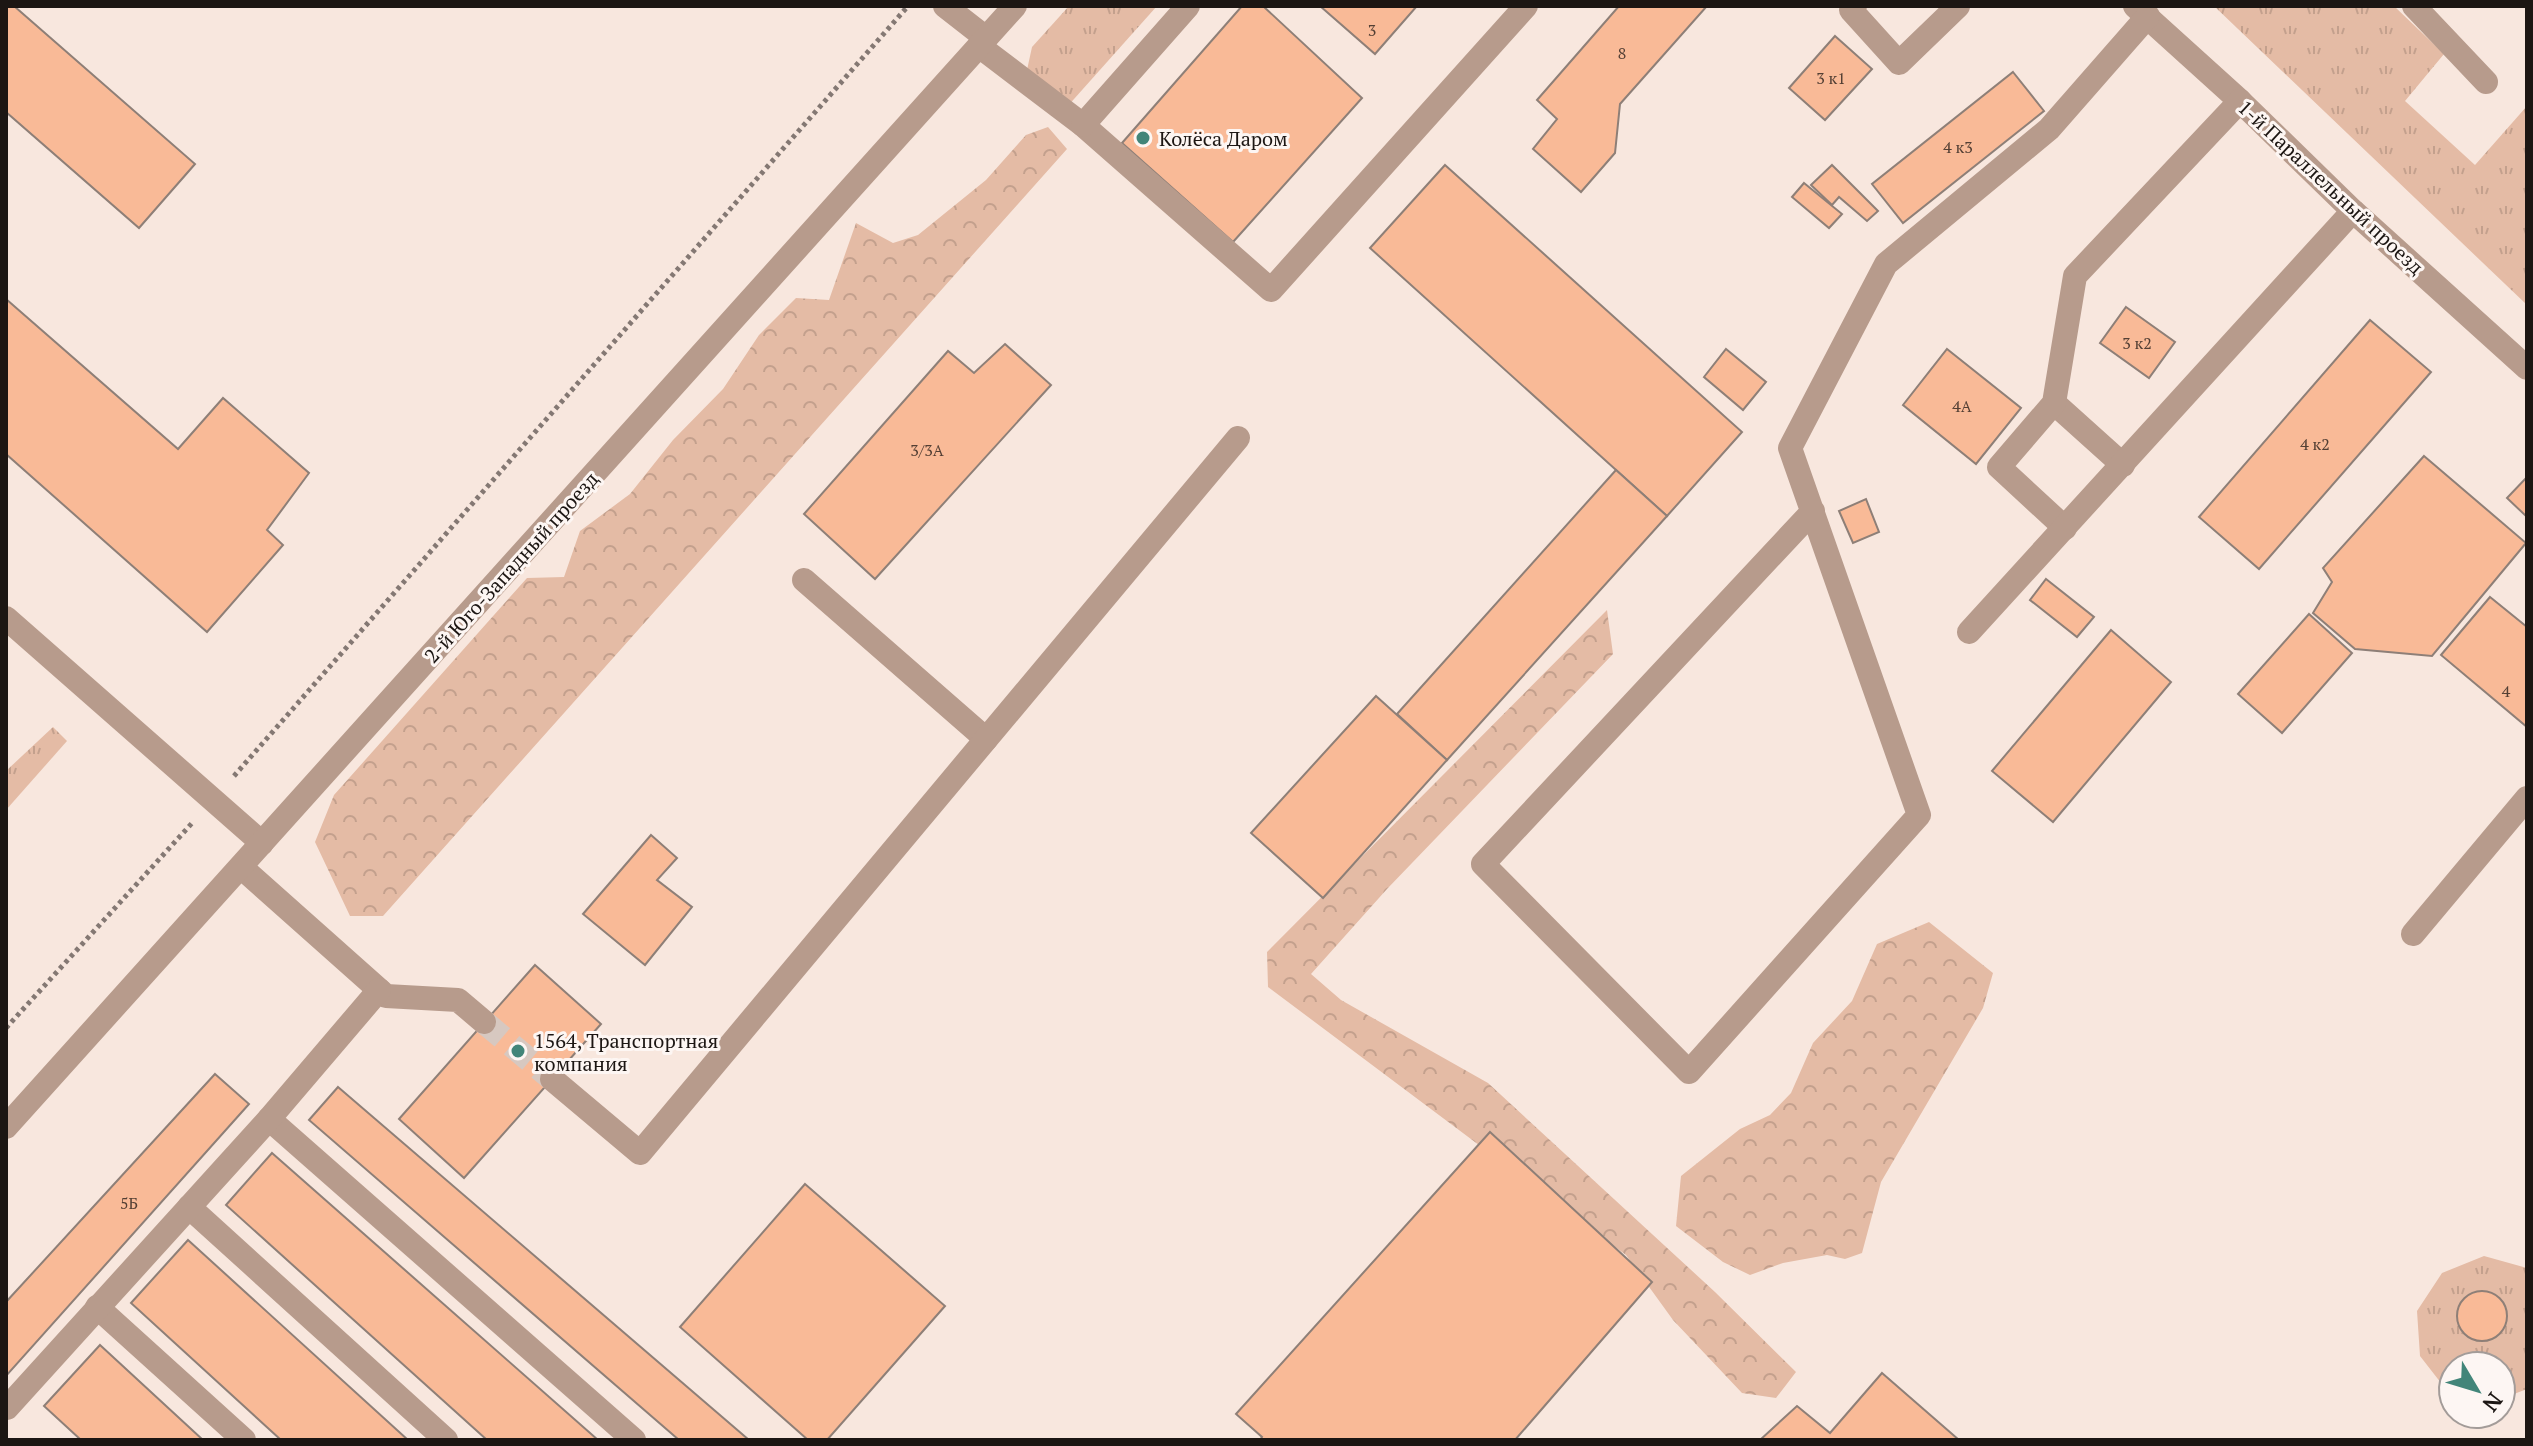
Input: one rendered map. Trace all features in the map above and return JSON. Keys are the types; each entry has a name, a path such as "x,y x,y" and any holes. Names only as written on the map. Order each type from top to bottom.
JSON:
{"street":[{"path":"945,6 1271,290 1526,6"},
{"name":"2-й Юго-Западный проезд","path":"6,1127 1015,6"},
{"path":"1083,125 1188,6"},
{"path":"1855,6 1851,10 1899,63 1958,6"},
{"path":"2414,6 2486,82"},
{"path":"1813,511 1483,864 1689,1072 1919,815 1813,511 1790,448 1886,264 2049,129 2142,11"},
{"name":"1-й Параллельный проезд","path":"2142,11 2353,211 2527,368"},
{"path":"2065,528 1999,467 2054,403 2075,276 2240,101"},
{"path":"1969,632 2353,211"},
{"path":"2054,403 2123,465"},
{"path":"552,1079 640,1153 1238,438"},
{"path":"804,580 986,739"},
{"path":"6,618 262,843"},
{"path":"2413,934 2527,798"},
{"path":"241,867 386,996 458,1000 484,1022"},
{"path":"7,1408 269,1119 379,990"},
{"path":"269,1119 634,1440"},
{"path":"189,1207 446,1440"},
{"path":"97,1307 244,1440"}],"path":[{"path":"6,1028 213,800 908,6"}],"green space":[{"path":"1069,6 1157,6 1066,108 1027,70 1032,47"},
{"path":"2214,6 2394,6 2444,54 2405,101 2475,165 2527,106 2527,305"},
{"path":"1048,127 1067,149 383,916 350,916 315,842 334,795 527,578 564,577 580,531 630,494 673,440 723,389 759,335 796,298 829,300 856,223 893,243 918,235 986,180 1026,135"},
{"path":"1607,610 1613,654 1387,889 1311,974 1341,1000 1488,1083 1715,1292 1796,1372 1776,1398 1742,1393 1673,1320 1626,1255 1268,987 1267,952"},
{"path":"53,727 67,741 6,810 6,771"},
{"path":"1929,922 1993,973 1983,1008 1881,1182 1862,1253 1845,1259 1827,1255 1783,1263 1750,1275 1723,1262 1676,1226 1681,1176 1740,1129 1770,1115 1791,1093 1813,1043 1852,1001 1877,944"},
{"path":"2484,1256 2527,1268 2527,1389 2517,1393 2517,1350 2437,1350 2437,1378 2420,1356 2417,1311 2442,1273"}],"building":[{"path":"6,6 14,6 195,164 139,228 6,112"},
{"path":"1242,6 1263,6 1362,98 1233,242 1122,143"},
{"path":"1320,6 1417,6 1375,54"},
{"path":"1619,6 1707,6 1620,104 1615,153 1581,192 1533,149 1557,119 1537,100"},
{"path":"1835,36 1872,69 1825,120 1789,88"},
{"path":"2013,72 2044,111 1903,223 1872,184"},
{"path":"1445,165 1742,432 1667,516 1370,248"},
{"path":"1832,165 1878,211 1867,221 1839,197 1832,205 1811,185"},
{"path":"1804,183 1842,214 1829,228 1792,197"},
{"path":"6,299 178,449 223,398 309,473 267,530 283,545 207,632 6,454"},
{"path":"2126,307 2175,342 2149,378 2100,343"},
{"path":"2370,320 2431,372 2259,569 2199,517"},
{"path":"1005,344 1051,385 875,579 804,514 948,351 974,373"},
{"path":"1726,349 1766,382 1743,410 1704,377"},
{"path":"1947,349 2021,408 1976,464 1903,405"},
{"path":"2424,456 2526,543 2432,656 2355,649 2313,613 2332,582 2323,568"},
{"path":"1616,470 1667,516 1447,760 1397,714"},
{"path":"2527,477 2527,517 2507,498"},
{"path":"1866,499 1879,532 1853,543 1839,511"},
{"path":"2046,579 2094,617 2077,637 2030,600"},
{"path":"2490,597 2527,627 2527,727 2441,655"},
{"path":"2309,614 2352,653 2282,733 2238,694"},
{"path":"2111,630 2171,682 2053,822 1992,771"},
{"path":"1376,696 1447,760 1323,898 1251,833"},
{"path":"651,835 677,858 657,880 692,907 645,965 583,914"},
{"name":"1564, Транспортная компания","path":"535,965 601,1024 464,1178 399,1119"},
{"path":"215,1074 249,1104 6,1376 6,1302"},
{"path":"338,1087 749,1440 679,1440 309,1120"},
{"path":"1490,1132 1652,1282 1515,1440 1260,1440 1262,1437 1236,1414"},
{"path":"272,1153 598,1440 487,1440 226,1205"},
{"path":"805,1184 945,1306 827,1440 808,1440 680,1327"},
{"path":"188,1240 408,1440 281,1440 131,1303"},
{"path":"2482,1291 2500,1298 2507,1316 2500,1334 2482,1341 2464,1334 2457,1316 2464,1298"},
{"path":"100,1345 203,1440 81,1440 44,1406"},
{"path":"1882,1373 1959,1440 1760,1440 1797,1406 1830,1433"}],"tunnel":[{"path":"484,1022 552,1079"}],"place":[{"name":"Колёса Даром","path":"1143,138"},
{"name":"1564, Транспортная компания","path":"518,1051"}]}
